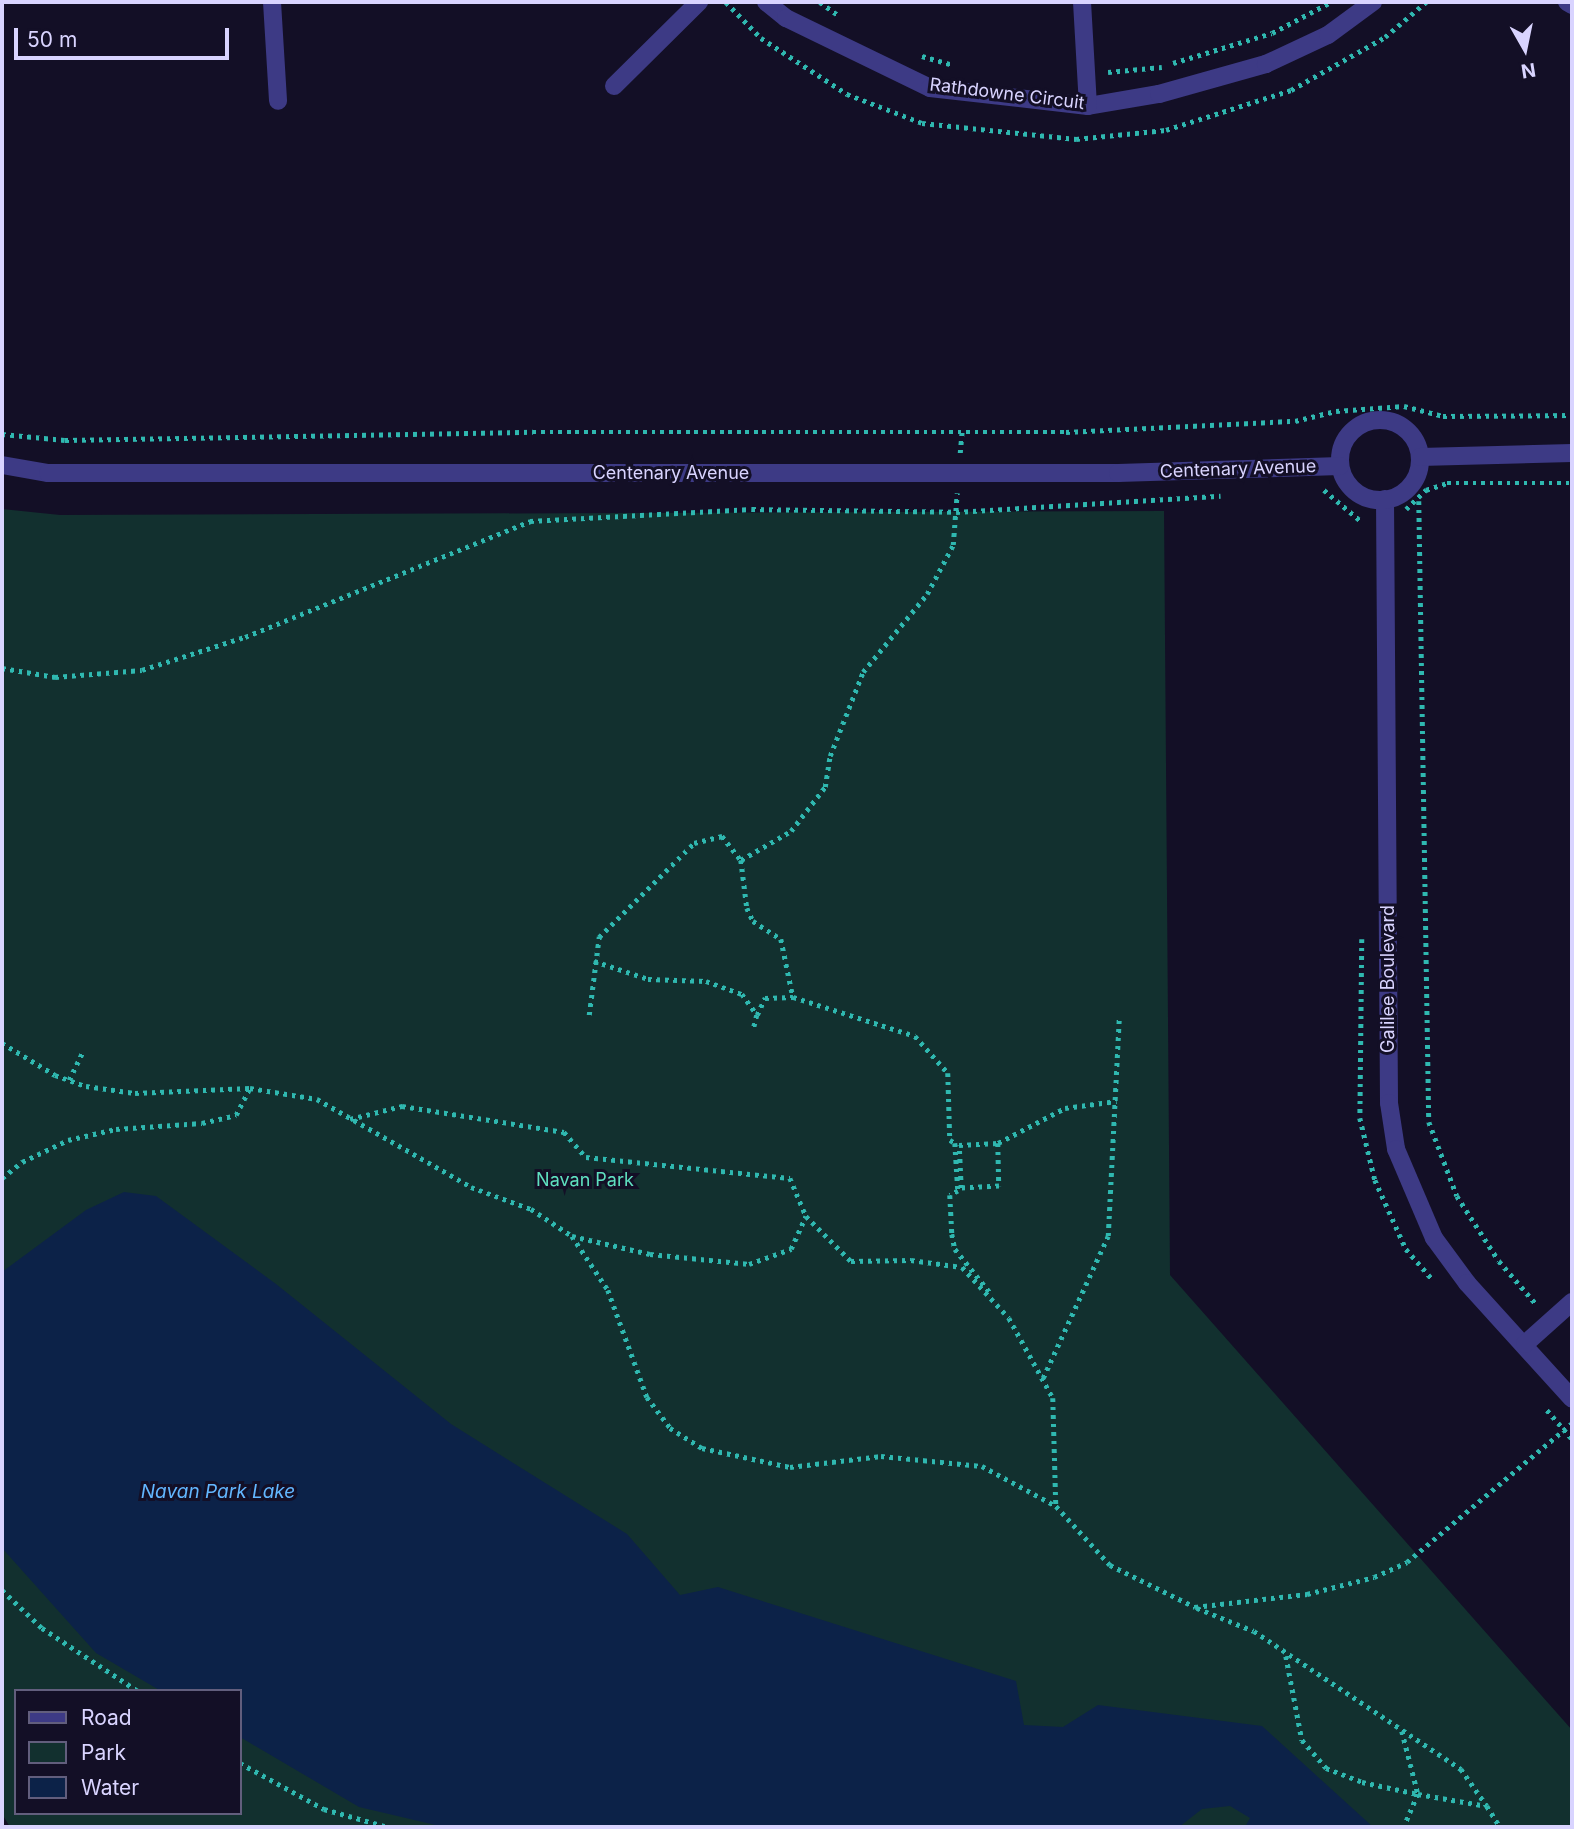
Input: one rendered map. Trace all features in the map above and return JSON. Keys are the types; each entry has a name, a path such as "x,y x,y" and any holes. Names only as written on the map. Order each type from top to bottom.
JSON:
{"street":[{"path":"272,2 278,101"},
{"path":"614,86 699,2"},
{"name":"Rathdowne Circuit","path":"766,2 786,18 930,88 1088,106 1159,94 1266,64 1328,35 1373,2"},
{"path":"1082,2 1088,106"},
{"path":"1567,2 1572,5"},
{"path":"1375,420 1388,420 1410,433 1420,457 1407,490 1385,499 1361,495 1344,478 1340,466 1344,441 1363,423 1375,420"},
{"path":"1420,457 1572,453"},
{"name":"Centenary Avenue","path":"2,466 48,473 1118,473 1340,466"},
{"name":"Galilee Boulevard","path":"1385,499 1389,1103 1396,1149 1434,1238 1467,1283 1572,1399"},
{"path":"1525,1344 1572,1302"}],"path":[{"path":"2,434 65,440 533,432 1066,432 1294,421 1336,411 1404,406 1443,416 1572,415"},
{"path":"1311,491 1324,490 1362,522 1385,521 1419,501 1426,490 1447,483 1572,483"},
{"path":"2,668 55,677 142,670 245,636 530,521 752,509 956,512 1230,495"},
{"path":"1419,501 1429,1122 1457,1196 1499,1261 1551,1321"},
{"path":"741,860 791,831 825,787 830,756 852,695 863,672 927,594 953,545 956,512"},
{"path":"589,1016 599,937 694,842 722,836 741,860 747,908 753,921 781,939 793,997"},
{"path":"594,961 648,979 706,981 742,994 757,1015"},
{"path":"752,1031 765,998 793,997 915,1036 948,1073 950,1140 958,1157"},
{"path":"1042,1378 1108,1236 1117,1101 1119,1017"},
{"path":"2,1043 69,1080 135,1093 250,1088 317,1099 471,1187 531,1209 572,1237 608,1290 647,1397 670,1428 702,1448 790,1467 881,1457 950,1460 982,1466 1056,1506 1110,1565 1195,1607 1254,1630 1286,1655 1461,1769 1500,1827"},
{"path":"69,1080 82,1053"},
{"path":"2,1178 22,1162 68,1140 116,1129 202,1123 236,1115 250,1088"},
{"path":"1056,1506 1053,1398 1009,1318 955,1249 950,1195 958,1191 959,1145 998,1143 1065,1108 1117,1101"},
{"path":"350,1119 402,1106 564,1132 586,1157 790,1178 806,1216 851,1261 911,1260 962,1267 1009,1318"},
{"path":"959,1177 961,1188 999,1186 998,1143"},
{"path":"572,1237 650,1254 749,1264 791,1249 806,1216"},
{"path":"1195,1607 1307,1594 1374,1577 1407,1562 1572,1422"},
{"path":"2,1590 43,1628 135,1689"},
{"path":"1286,1655 1302,1740 1326,1768 1362,1782 1487,1806"},
{"path":"1402,1730 1418,1794 1404,1827"},
{"path":"242,1764 324,1809 388,1827"}],"green space":[{"name":"Navan Park","path":"2,509 60,515 1164,511 1170,1275 1572,1730 1572,1827 10,1827 2,1814"}],"water":[{"name":"Navan Park Lake","path":"124,1192 156,1196 276,1284 451,1424 627,1534 680,1595 718,1587 1016,1681 1024,1725 1063,1727 1098,1705 1262,1726 1373,1827 1245,1827 1250,1818 1230,1806 1202,1809 1179,1827 444,1827 359,1807 242,1738 242,1689 158,1689 96,1653 2,1548 2,1272 86,1210"}]}
